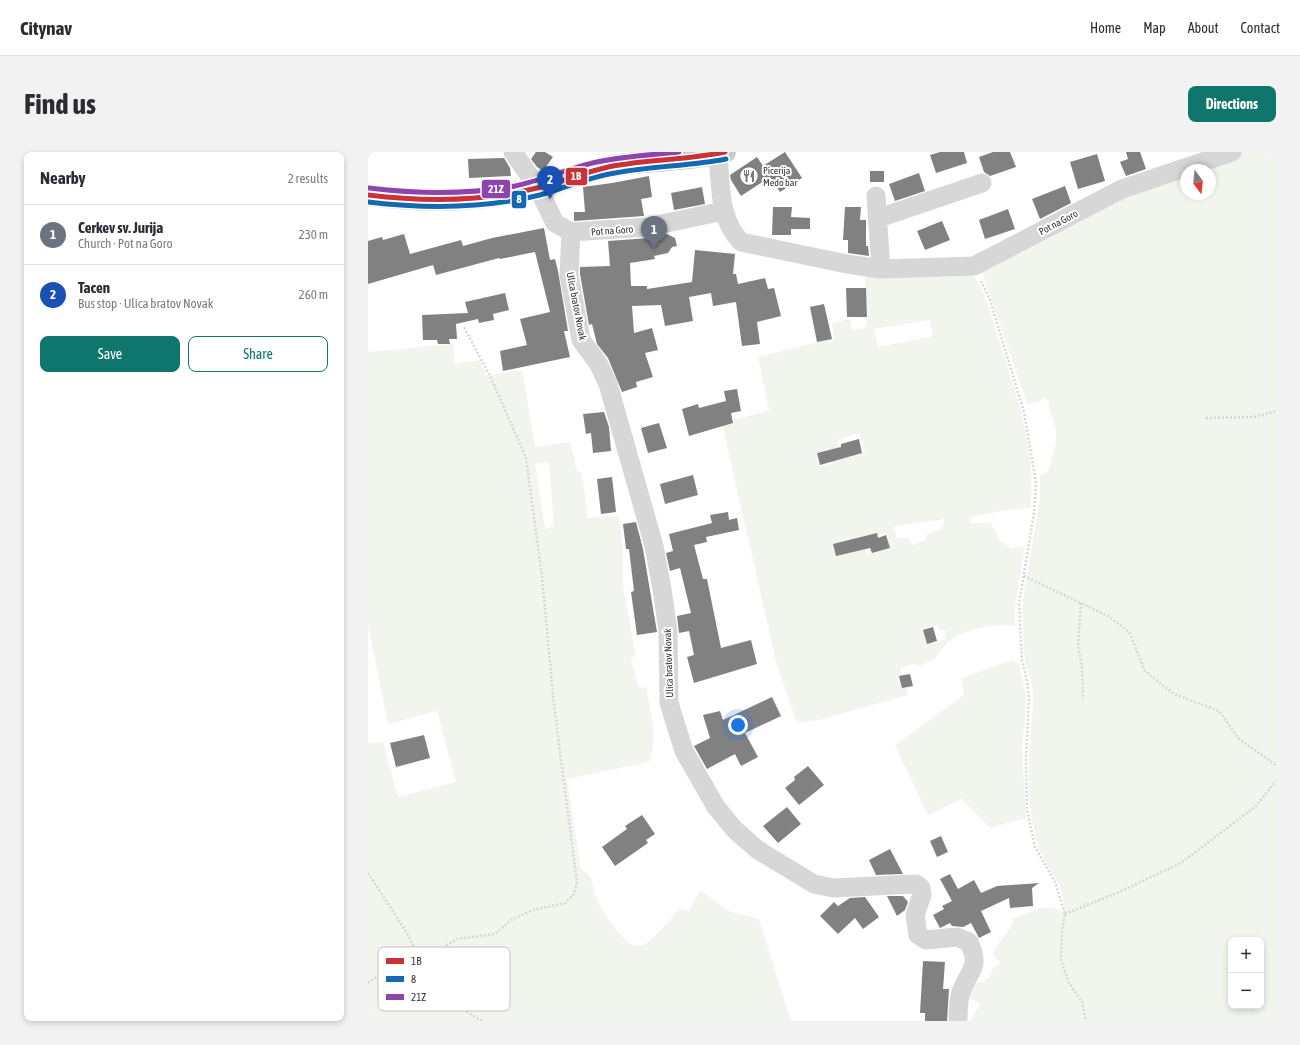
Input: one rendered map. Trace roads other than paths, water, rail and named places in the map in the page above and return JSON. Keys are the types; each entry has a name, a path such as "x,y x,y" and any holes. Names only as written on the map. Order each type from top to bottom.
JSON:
{"main road":[{"path":"368,195 402,200 442,202 482,198 538,188 598,169 722,153"}],"street":[{"path":"514,152 538,188 555,223 571,232"},
{"name":"Pot na Goro","path":"722,153 723,210 731,231 741,242 846,264 881,269 974,266 1122,189 1232,152"},
{"path":"879,218 982,183"},
{"path":"876,196 879,218 881,269"},
{"name":"Pot na Goro","path":"571,232 648,227 723,210"},
{"name":"Ulica bratov Novak","path":"571,232 569,275 581,340 598,363 608,384 654,546 668,631 669,703 684,751 716,807 735,830 758,850 814,884 833,888 916,884 921,888 922,895 915,915 918,935 926,940 957,937 969,942 975,955 974,965 960,993 958,1021"}],"place":[{"name":"Picerija Medo bar","path":"749,176"},
{"name":"Tacen","path":"550,199"},
{"name":"Cerkev sv. Jurija","path":"654,249"}]}
